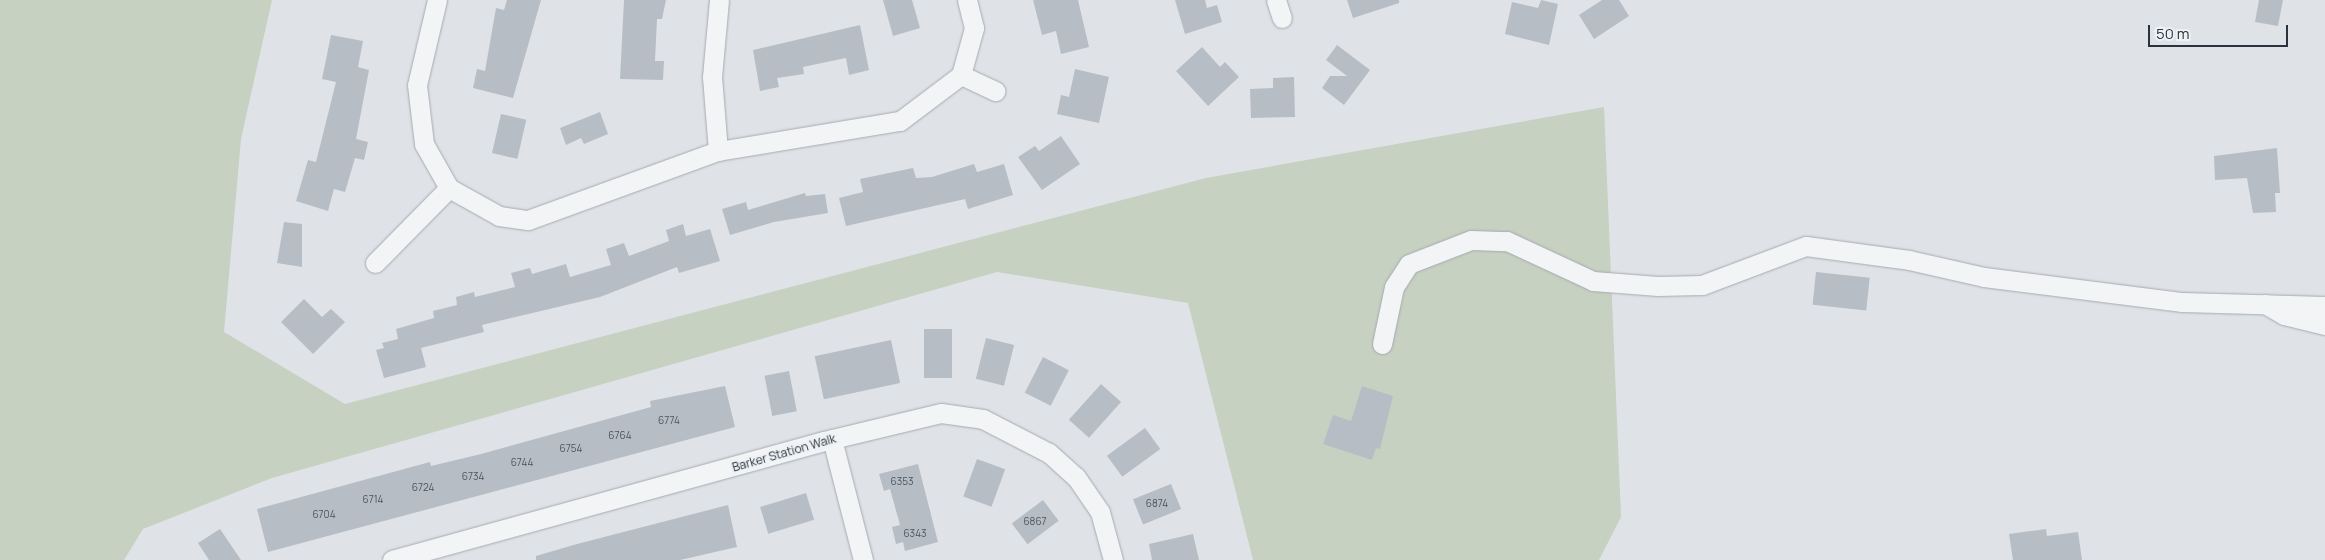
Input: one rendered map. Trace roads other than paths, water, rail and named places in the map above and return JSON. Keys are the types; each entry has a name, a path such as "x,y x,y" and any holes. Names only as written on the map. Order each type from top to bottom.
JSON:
{"street":[{"path":"438,0 417,85 424,144 450,188 499,216 528,220 718,151 900,121 961,75 974,28 967,0"},
{"path":"718,151 712,77 719,0"},
{"path":"1276,0 1282,18"},
{"path":"961,75 995,91"},
{"path":"375,263 450,188"},
{"path":"1382,344 1394,287 1410,264 1471,240 1507,241 1593,280 1658,286 1702,285 1806,246 1908,260 1984,277 2182,302 2325,306"},
{"path":"2265,304 2284,315 2325,325"},
{"name":"Barker Station Walk","path":"392,560 832,439 941,413 983,419 1026,437 1076,477 1100,512 1113,560"},
{"path":"832,439 863,560"}]}
